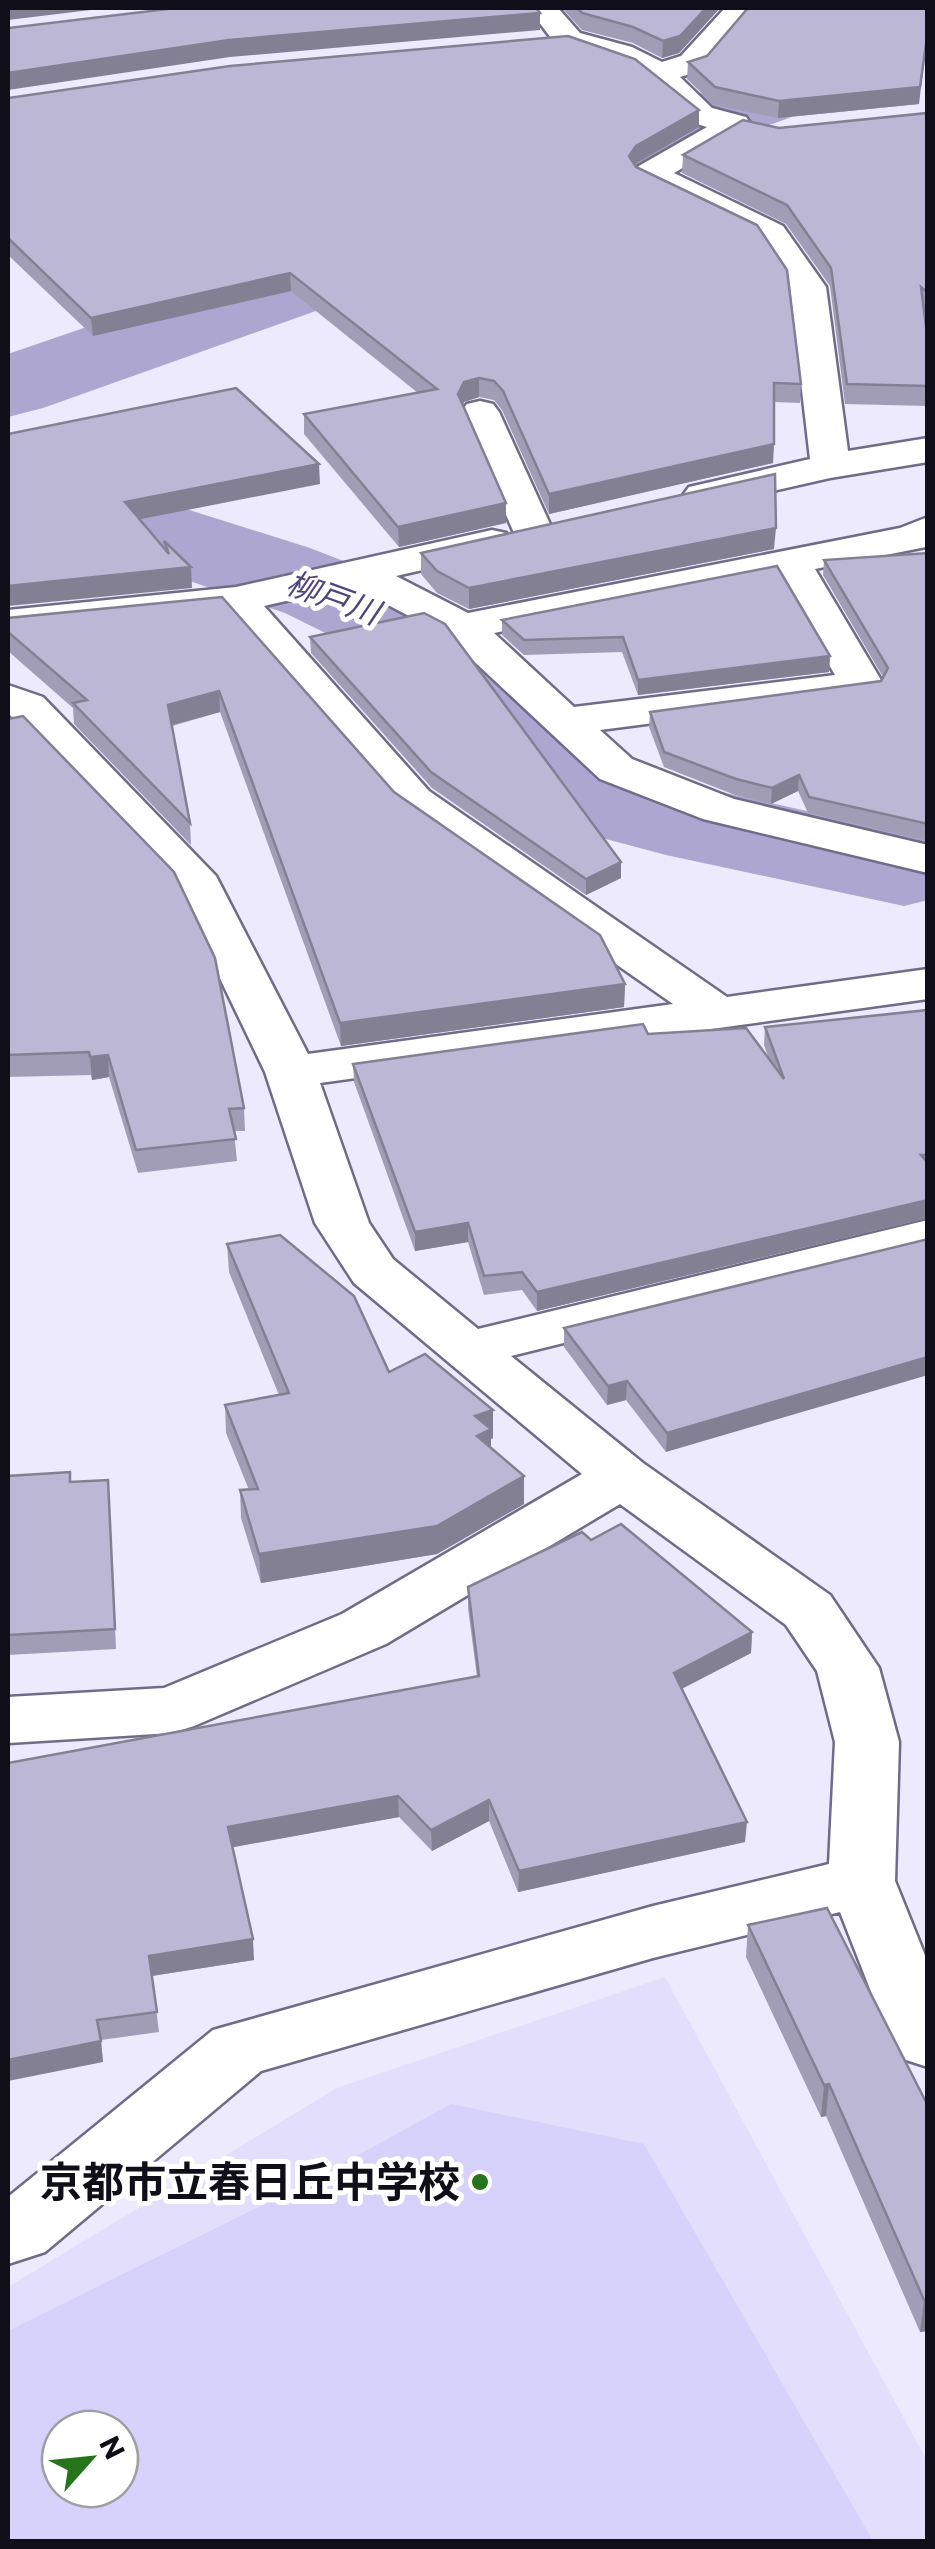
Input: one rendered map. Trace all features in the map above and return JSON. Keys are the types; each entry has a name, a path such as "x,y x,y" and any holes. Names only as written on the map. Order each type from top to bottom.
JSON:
{"street":[{"path":"544,8 570,40"},
{"path":"659,73 692,63 742,8"},
{"path":"532,43 570,40 622,54 659,73 701,115 749,126 649,174 772,233 808,286 830,466"},
{"path":"8,623 236,600 552,528 480,412"},
{"path":"664,504 830,466 928,450"},
{"path":"462,628 912,538 928,529"},
{"path":"564,721 862,686 790,562"},
{"path":"357,572 462,628 616,769 702,802 928,859"},
{"path":"236,600 414,802 718,1013"},
{"path":"8,698 28,706 199,886 291,1072 342,1223 374,1271 622,1477 808,1610 848,1668 866,1742 862,1881 918,2029 928,2040"},
{"path":"291,1072 928,984"},
{"path":"468,1349 928,1236"},
{"path":"8,1720 172,1710 364,1628 622,1477"},
{"path":"8,2234 19,2230 238,2050 653,1932 862,1881"}],"shaded area":[{"name":"京都市立春日丘中学校","path":"665,1977 927,2461 927,2541 8,2541 8,2287 337,2088"},
{"name":"京都市立春日丘中学校","path":"451,2104 644,2144 873,2541 8,2541 8,2331 311,2181"}],"building":[{"path":"176,8 536,8 540,13 229,40 8,73 8,28"},
{"path":"577,8 706,8 680,36 663,41"},
{"path":"748,8 928,8 920,87 779,101 715,87 688,62 707,56"},
{"path":"568,36 635,59 699,110 636,146 629,156 636,167 757,225 787,270 801,384 774,383 774,444 549,494 503,391 494,381 479,378 464,382 458,394 506,503 398,527 304,414 437,389 290,273 91,318 8,238 8,98 230,66"},
{"path":"928,113 928,293 921,287 928,342 928,386 847,384 831,268 787,205 683,155 743,120 779,128"},
{"path":"236,388 319,464 125,502 169,554 164,541 191,567 8,586 8,434"},
{"path":"775,474 776,528 469,588 437,571 421,553"},
{"path":"928,553 928,824 809,797 799,775 772,788 664,752 650,712 881,681 888,668 824,560"},
{"path":"777,566 830,656 638,680 623,637 524,640 502,620"},
{"path":"222,597 394,792 600,935 625,984 340,1023 219,691 168,705 190,823 73,703 87,700 8,632 8,618"},
{"path":"424,613 445,624 621,862 586,879 431,772 310,637"},
{"path":"23,716 174,872 215,958 244,1108 229,1109 236,1139 136,1150 108,1055 8,1055 8,719"},
{"path":"928,1010 928,1155 921,1155 928,1163 928,1200 537,1292 522,1272 484,1276 468,1223 415,1232 353,1064 643,1024 648,1034 746,1028 784,1079 765,1027"},
{"path":"280,1235 354,1296 389,1372 425,1354 493,1410 475,1416 491,1429 477,1436 524,1476 437,1526 259,1554 240,1490 258,1489 225,1405 289,1393 227,1244"},
{"path":"928,1239 928,1357 667,1433 627,1381 608,1386 564,1328"},
{"path":"70,1472 70,1482 108,1480 115,1629 8,1635 8,1476"},
{"path":"621,1524 752,1632 674,1673 747,1822 519,1871 489,1800 431,1830 398,1796 228,1827 253,1939 149,1956 157,2012 97,2020 101,2041 8,2060 8,1763 479,1676 468,1587 582,1532 591,1540"},
{"path":"827,1908 928,2106 928,2299 924,2300 829,2084 824,2085 748,1925"}],"waterway":[{"name":"柳戸川","path":"8,387 569,191 656,145 684,125 757,103 802,81 836,50 845,31 846,8"},
{"name":"柳戸川","path":"8,477 110,520 271,571 374,611 422,637 615,804 666,819 904,869"}],"place":[{"name":"京都市立春日丘中学校","path":"480,2182"}]}
